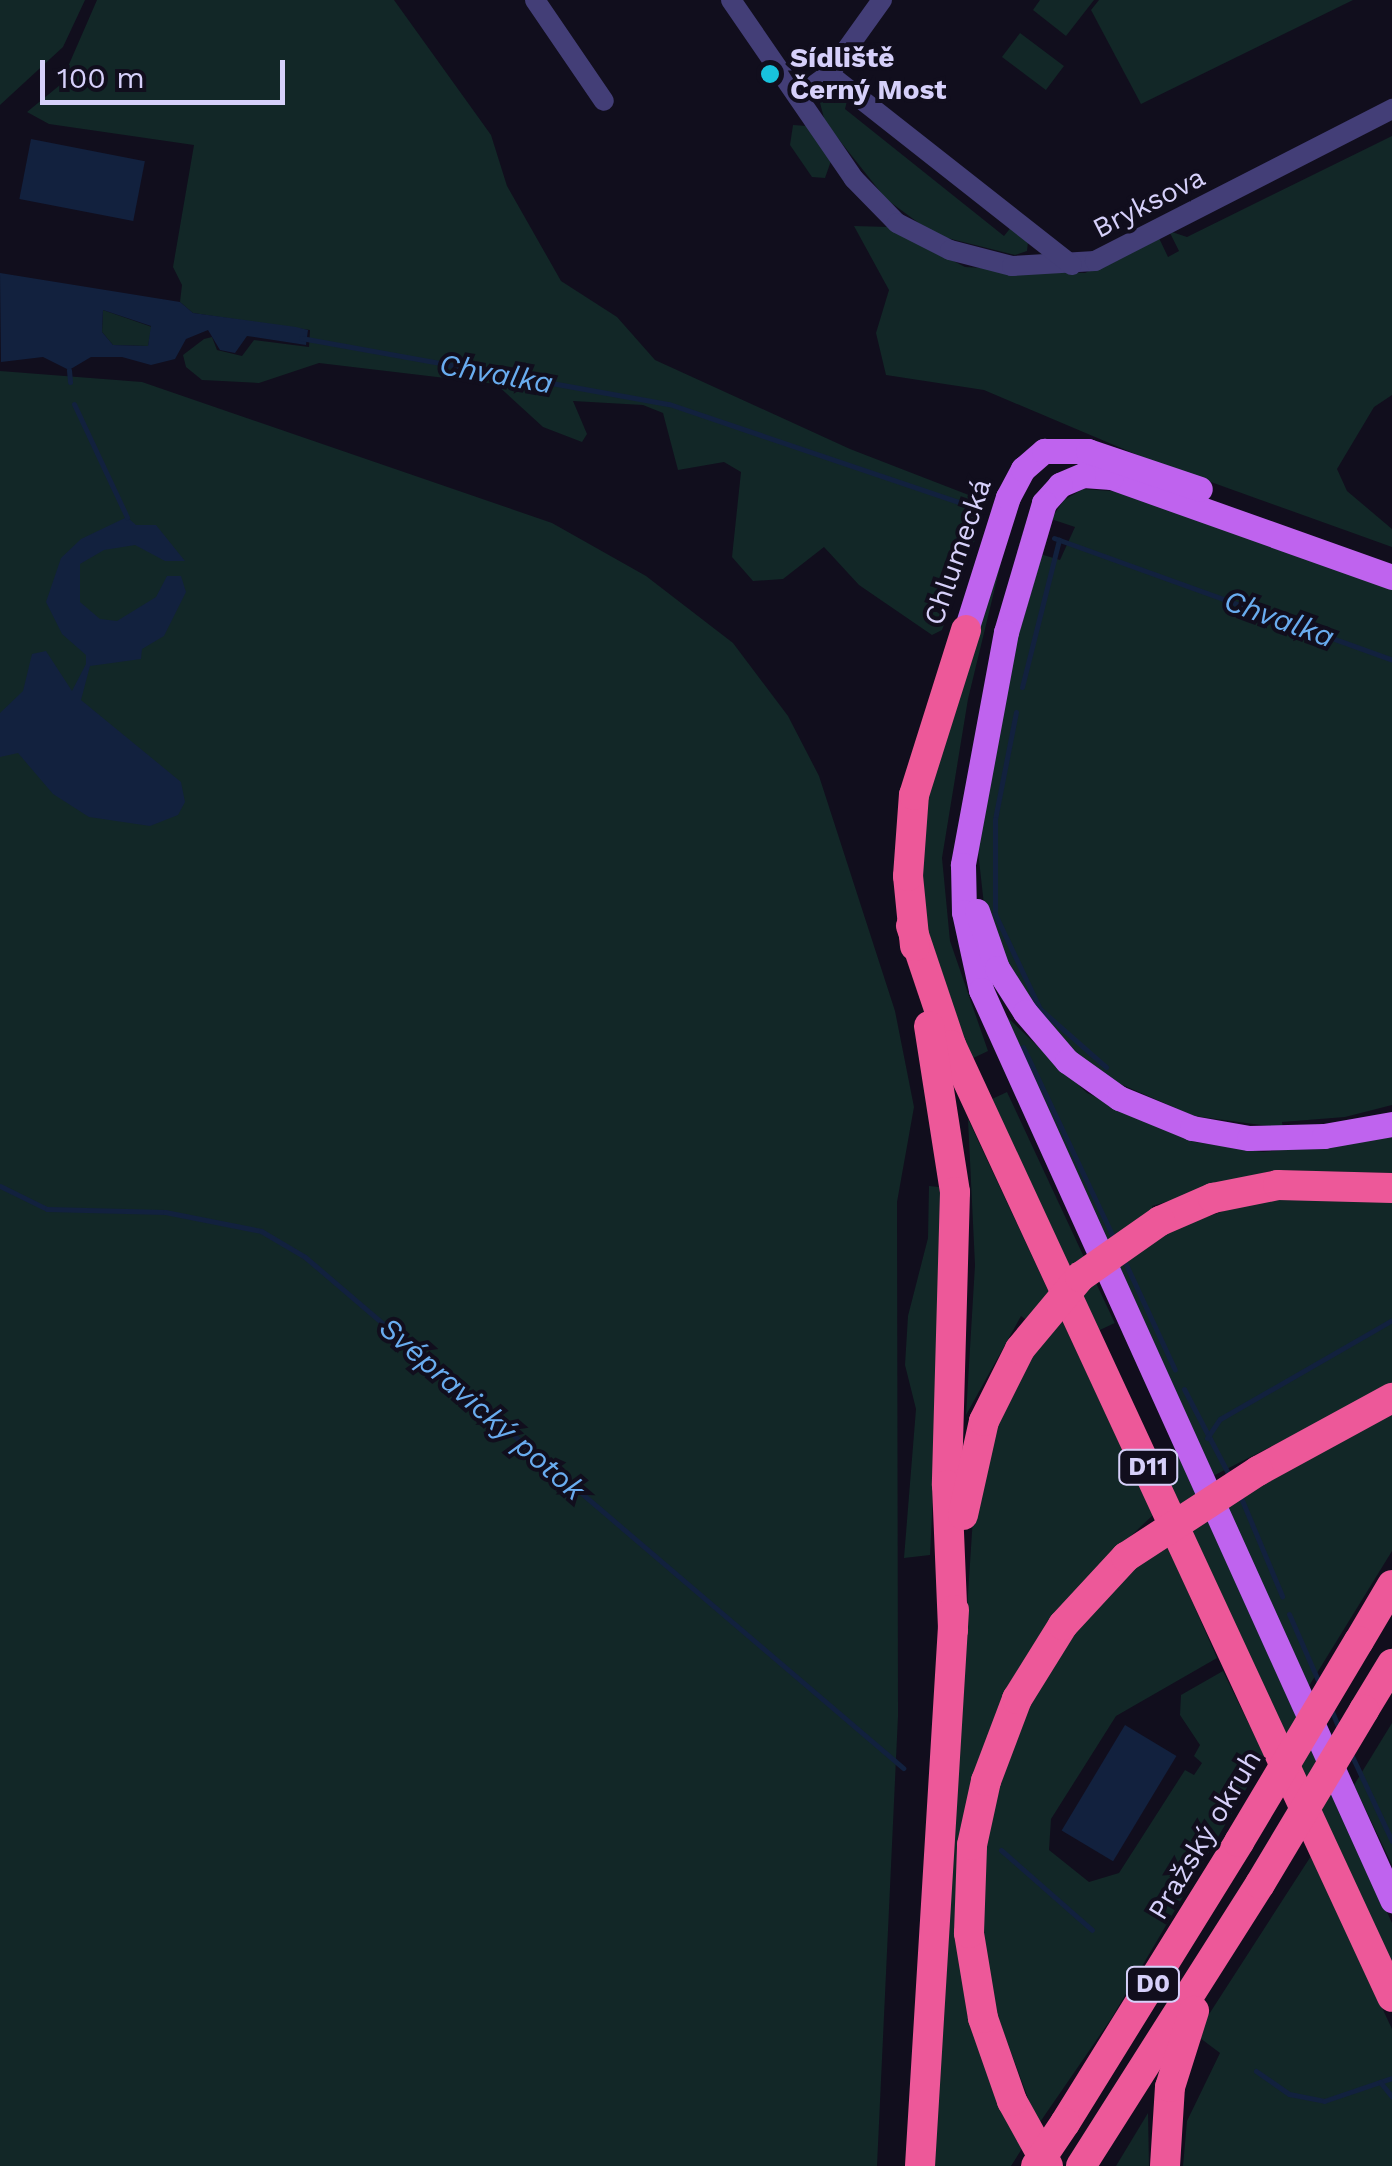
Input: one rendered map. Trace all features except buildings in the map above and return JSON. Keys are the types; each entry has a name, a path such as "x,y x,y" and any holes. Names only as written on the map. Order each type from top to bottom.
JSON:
{"highway":[{"name":"Chlumecká","path":"911,926 914,795 966,630"},
{"path":"911,926 955,1192 948,1485 953,1630"},
{"name":"D11","path":"911,926 951,1045 1392,1997"},
{"path":"920,2166 953,1630 969,1475 984,1421 1020,1349 1080,1277 1160,1221 1213,1198 1278,1185 1392,1188"},
{"path":"1048,2166 1012,2101 982,2018 969,1933 972,1845 986,1780 1017,1699 1064,1624 1126,1556 1176,1518 1392,1398"},
{"name":"Pražský okruh","path":"1036,2166 1239,1842 1392,1585"},
{"name":"D0","path":"1085,2161 1382,1688"},
{"path":"1166,2166 1170,2087 1210,1966"}],"main road":[{"name":"Chlumecká","path":"966,630 1013,486 1030,462 1051,448 1119,460 1392,560"},
{"path":"1392,577 1111,477 1068,481 1048,497 1036,526 991,694 973,796 963,888 981,990 1392,1900"},
{"path":"973,796 972,886 984,936 1014,996 1082,1074 1150,1113 1232,1136 1307,1138 1392,1124"},
{"path":"1361,1830 1392,1882"}],"street":[{"path":"535,0 604,101"},
{"name":"Bryksova","path":"731,0 854,179 897,223 950,250 1012,266 1072,265 1094,260 1392,109"},
{"path":"799,96 830,74 882,0"},
{"path":"830,74 1072,265"}],"green space":[{"path":"0,0 85,0 63,47 0,105"},
{"path":"97,0 394,0 491,135 507,186 561,281 617,317 655,360 850,449 979,499 976,537 942,630 932,635 859,585 824,547 783,579 753,581 732,557 741,472 724,462 678,470 663,413 643,405 573,401 587,434 582,442 543,427 496,384 319,363 259,383 202,380 186,367 183,355 204,339 212,337 217,350 242,356 254,340 309,347 310,330 193,313 180,302 182,285 173,267 194,145 49,124 27,112 60,85"},
{"path":"1040,0 1094,0 1066,36 1033,10"},
{"path":"1099,0 1353,0 1141,104 1091,10"},
{"path":"1020,33 1064,66 1046,90 1002,57"},
{"path":"832,89 847,101 845,109 1004,236 1012,226 1028,242 1027,251 1015,255 935,235 886,199 825,122 819,99"},
{"path":"793,125 807,126 831,161 825,178 812,177 790,145"},
{"path":"1392,136 1392,395 1374,407 1337,469 1347,491 1392,529 1392,547 1147,459 984,390 886,375 876,333 889,290 854,226 889,227 965,267 1085,273 1158,236 1168,257 1179,251 1169,231 1187,237"},
{"path":"103,310 152,327 148,346 113,345 102,332"},
{"path":"0,371 142,382 552,523 646,576 733,643 788,716 819,776 895,1011 914,1107 897,1202 898,1716 877,2166 0,2166"},
{"path":"1083,489 1124,492 1392,586 1392,1105 1345,1117 1282,1122 1283,1128 1194,1116 1118,1083 1082,1059 1026,1002 985,914 978,851 1003,687 1040,554 1060,560 1075,527 1051,519 1064,500"},
{"path":"1007,538 968,699 942,858 950,941 988,1051 967,1061 930,952 922,869 929,790"},
{"path":"1004,1014 1087,1093 1195,1142 1263,1152 1392,1136 1392,1173 1274,1170 1152,1206 1166,1231 1264,1197 1392,1199 1392,1385 1213,1476"},
{"path":"1007,1092 1115,1323 1094,1333 986,1102"},
{"path":"968,1119 1153,1515 1096,1569 961,1847 1023,2147 1011,2166 931,2166 973,1517 987,1447 1044,1333 1021,1316 966,1415 975,1265"},
{"path":"929,1186 939,1187 946,1231 930,1555 904,1558 916,1409 905,1365 908,1316 928,1238"},
{"path":"1392,1410 1392,1551 1309,1686 1225,1504"},
{"path":"1178,1454 1392,1923 1392,1976 1155,1465"},
{"path":"1166,1542 1217,1658 1116,1716 1051,1819 1049,1850 1089,1882 1119,1873 1185,1770 1194,1775 1202,1763 1194,1756 1200,1745 1180,1715 1181,1695 1223,1671 1265,1757 1111,2019 1038,2125 989,1993 980,1895 990,1811 1039,1680 1109,1587"},
{"path":"1392,1723 1392,1865 1354,1785"},
{"path":"1311,1856 1392,2029 1392,2166 1183,2166 1187,2121 1220,2053 1200,2038 1204,2022"},
{"path":"1148,2113 1149,2166 1116,2166"}],"water":[{"path":"31,139 145,161 133,221 19,199"},
{"path":"0,273 180,302 193,313 308,330 306,345 247,336 235,353 220,350 208,330 186,339 175,359 151,365 122,357 91,357 69,370 43,357 1,362","holes":["103,310 151,326 148,346 113,345 102,332"]},
{"path":"127,517 136,525 156,525 185,561 165,561 135,545 104,550 80,564 80,602 100,619 117,621 156,597 167,576 181,576 186,592 164,636 142,649 141,659 90,666 81,700 181,782 185,802 178,815 150,826 89,817 53,794 18,753 0,757 0,713 23,691 32,654 46,651 72,691 86,664 86,655 62,634 46,602 61,558 81,539"},
{"path":"1125,1725 1176,1756 1113,1861 1062,1830"}],"waterway":[{"name":"Chvalka","path":"301,338 669,404 980,509"},
{"path":"69,370 70,382"},
{"path":"74,404 127,517"},
{"name":"Chvalka","path":"1054,538 1392,660"},
{"path":"1022,687 1059,540"},
{"path":"1016,712 995,819 995,914 1040,1009 1106,1067"},
{"path":"1023,1047 1114,1239"},
{"name":"Svépravický potok","path":"0,1186 47,1209 165,1212 261,1231 305,1257 903,1768"},
{"path":"1123,1258 1175,1370"},
{"path":"1207,1438 1220,1419 1392,1320"},
{"path":"1184,1389 1229,1475"},
{"path":"1239,1493 1282,1596"},
{"path":"1289,1614 1320,1685"},
{"path":"1331,1709 1340,1731"},
{"path":"1351,1754 1392,1841"},
{"name":"Svépravický potok","path":"1001,1850 1092,1930"},
{"name":"Svépravický potok","path":"1256,2071 1289,2094 1324,2101 1392,2078"},
{"path":"1380,2082 1392,2097"}],"place":[{"name":"Sídliště Černý Most","path":"770,74"}]}
